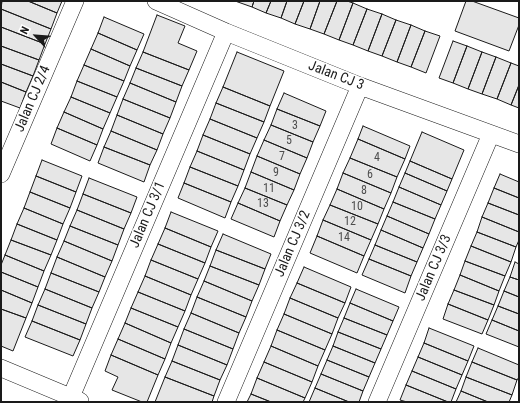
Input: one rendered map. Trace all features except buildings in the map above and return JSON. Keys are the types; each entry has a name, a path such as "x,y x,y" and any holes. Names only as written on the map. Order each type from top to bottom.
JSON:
{"street":[{"name":"Jalan CJ 2/4","path":"1,174 7,142 75,1"},
{"name":"Jalan CJ 3","path":"156,1 226,32 360,86 519,144"},
{"name":"Jalan CJ 3/1","path":"76,400 226,32"},
{"name":"Jalan CJ 3/2","path":"226,402 360,86"},
{"name":"Jalan CJ 3/3","path":"377,402 491,134"},
{"path":"1,368 76,400"}]}
